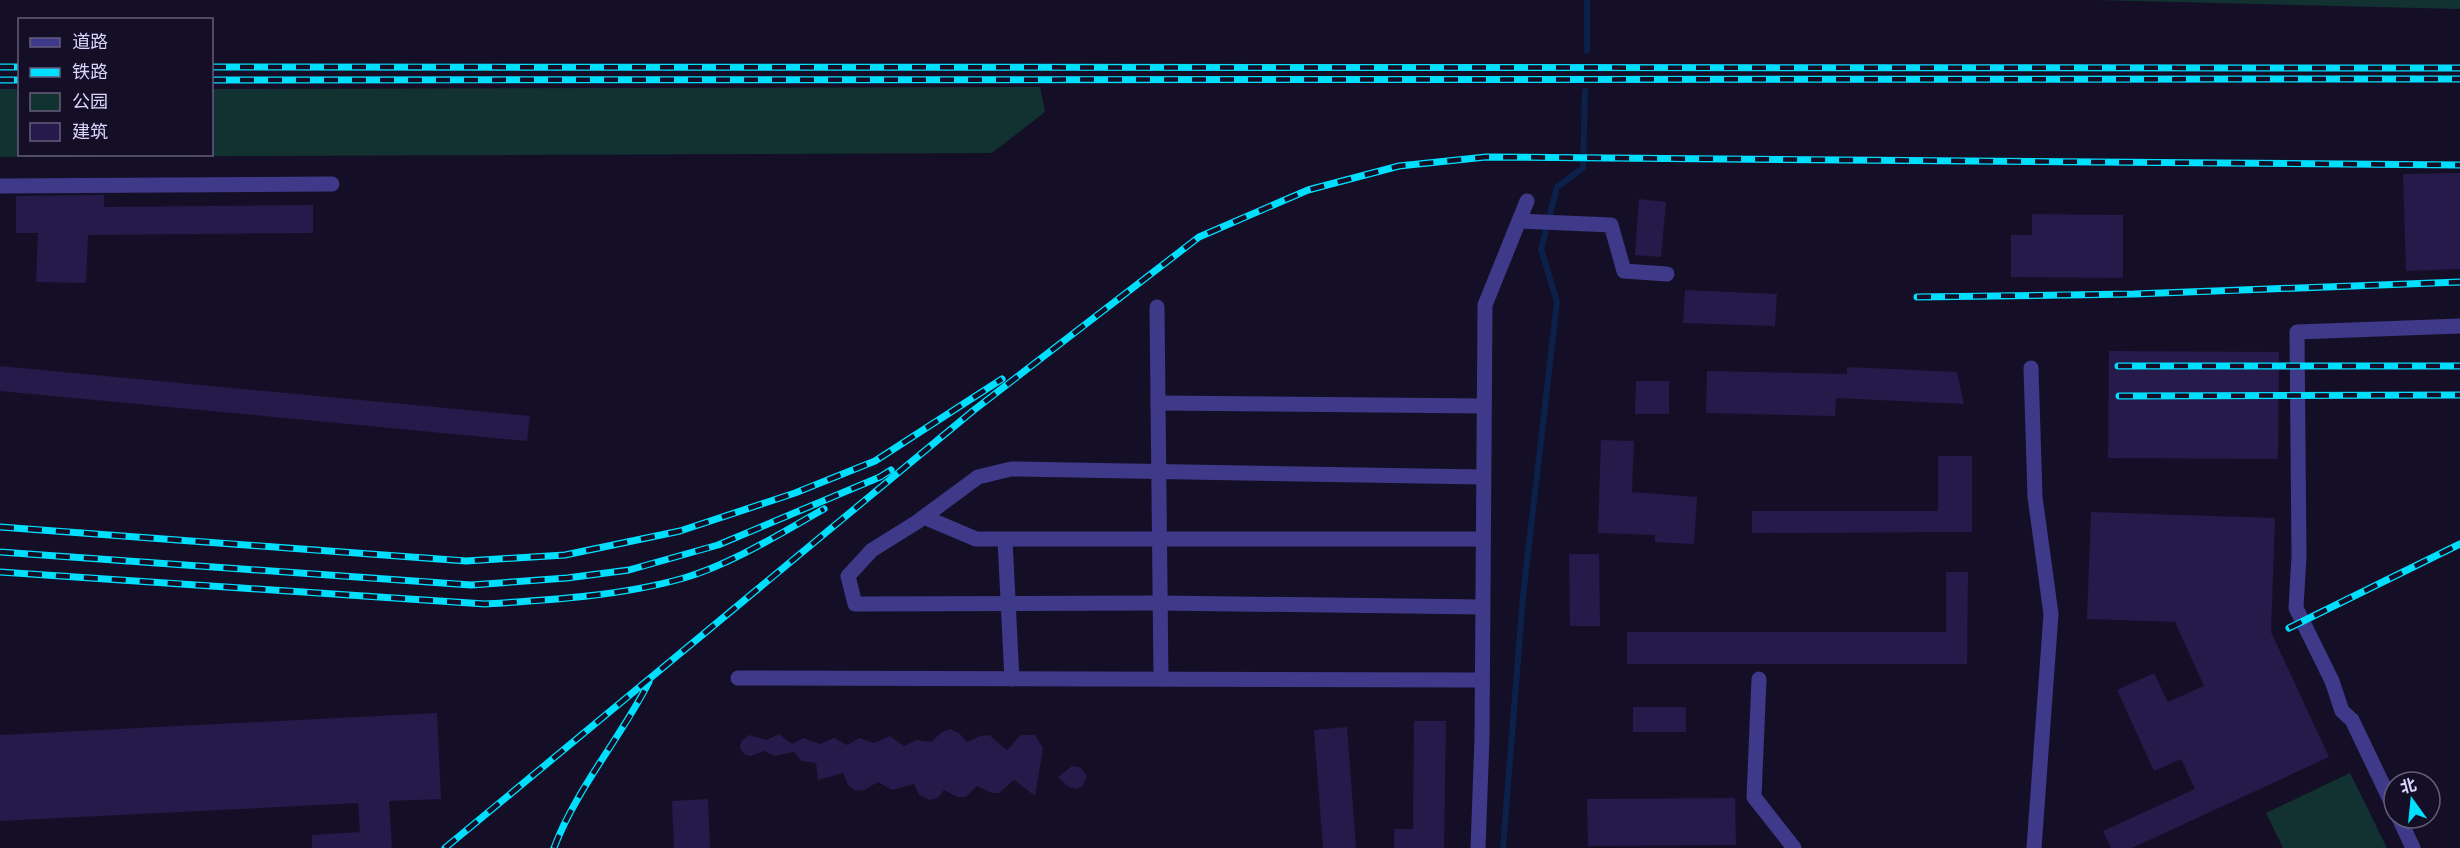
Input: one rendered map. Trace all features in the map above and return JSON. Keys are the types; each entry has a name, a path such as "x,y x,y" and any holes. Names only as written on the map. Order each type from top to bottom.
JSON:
{"street":[{"path":"0,186 332,184"},
{"path":"1478,848 1483,607 1485,305 1526,221 1527,201"},
{"path":"1526,221 1611,225 1624,271 1667,274"},
{"path":"1157,307 1161,679"},
{"path":"2382,783 2352,720 2342,711 2332,681 2296,608 2299,556 2298,332 2460,326"},
{"path":"2031,368 2035,497 2051,615 2034,848"},
{"path":"1158,403 1484,406"},
{"path":"1483,477 1011,469 978,477 924,517 872,550 848,576 855,604 1160,603 1483,607"},
{"path":"924,517 976,539 1483,539"},
{"path":"1005,540 1012,679"},
{"path":"738,678 1482,680"},
{"path":"1759,679 1754,797 1794,848"},
{"path":"2404,830 2413,848"}],"green space":[{"path":"2095,0 2460,0 2460,9"},
{"path":"1040,87 1045,112 992,153 0,157 0,89 18,89 18,156 213,156 213,89"},
{"path":"2350,773 2387,848 2283,848 2266,813"}],"building":[{"path":"2460,173 2460,269 2406,271 2403,174"},
{"path":"104,195 104,207 313,205 313,233 88,235 86,283 36,282 38,233 16,233 16,196"},
{"path":"1639,199 1666,202 1661,257 1635,255"},
{"path":"2032,214 2123,215 2123,278 2011,277 2011,235 2032,235"},
{"path":"1685,290 1777,294 1775,326 1683,323"},
{"path":"2109,351 2279,352 2278,459 2108,458"},
{"path":"0,366 530,416 527,441 0,391"},
{"path":"1847,367 1957,372 1964,404 1836,398 1835,416 1706,413 1707,371 1847,374"},
{"path":"1636,381 1669,381 1669,414 1635,414"},
{"path":"1601,440 1634,441 1632,492 1697,497 1694,544 1655,542 1655,535 1598,533"},
{"path":"1938,456 1972,456 1972,532 1752,533 1752,511 1938,511"},
{"path":"2091,512 2275,518 2271,632 2329,757 2132,848 2111,848 2103,831 2195,789 2181,759 2154,771 2117,690 2154,673 2168,702 2204,686 2175,622 2087,619"},
{"path":"1569,554 1599,554 1600,626 1570,626"},
{"path":"1946,572 1968,572 1967,664 1627,664 1627,632 1946,632"},
{"path":"1633,707 1686,707 1686,732 1633,732"},
{"path":"437,713 441,799 389,801 392,848 312,848 312,835 360,832 358,803 0,821 0,735"},
{"path":"1414,721 1446,721 1444,848 1394,848 1394,829 1413,829"},
{"path":"1347,727 1356,848 1323,848 1314,730"},
{"path":"950,729 959,733 967,742 989,735 1007,750 1021,735 1035,735 1043,748 1035,796 1014,780 999,793 992,793 977,786 966,797 958,797 944,790 938,798 930,800 919,795 914,784 892,790 878,782 864,790 855,791 848,785 843,773 818,780 816,763 802,761 794,752 775,756 764,751 750,756 744,754 740,748 741,741 749,735 767,740 779,734 792,744 804,738 820,744 834,738 847,745 860,738 874,743 890,736 904,746 917,740 931,742 942,732"},
{"path":"1072,766 1080,767 1087,776 1083,786 1076,789 1069,787 1058,777"},
{"path":"1735,798 1736,845 1588,846 1587,799"},
{"path":"708,799 710,848 674,848 672,801"}],"waterway":[{"path":"1587,0 1587,51"},
{"path":"1503,848 1523,596 1557,302 1541,249 1557,187 1583,168 1585,91"}],"railway":[{"path":"0,67 18,67"},
{"path":"213,67 2460,68"},
{"path":"213,80 2460,79"},
{"path":"0,80 18,80"},
{"path":"445,848 974,410 1199,237 1308,190 1399,166 1486,157 2460,165"},
{"path":"1917,297 2134,294 2460,282"},
{"path":"2118,366 2460,366"},
{"path":"0,527 466,561 565,555 680,531 795,493 875,461 1002,379"},
{"path":"2119,396 2460,395"},
{"path":"0,552 471,585 567,578 629,570 718,545 880,477 891,470"},
{"path":"0,572 485,604 535,601 636,589 703,572 773,538 824,509"},
{"path":"2289,628 2460,544"},
{"path":"554,848 574,805 649,682"}]}
